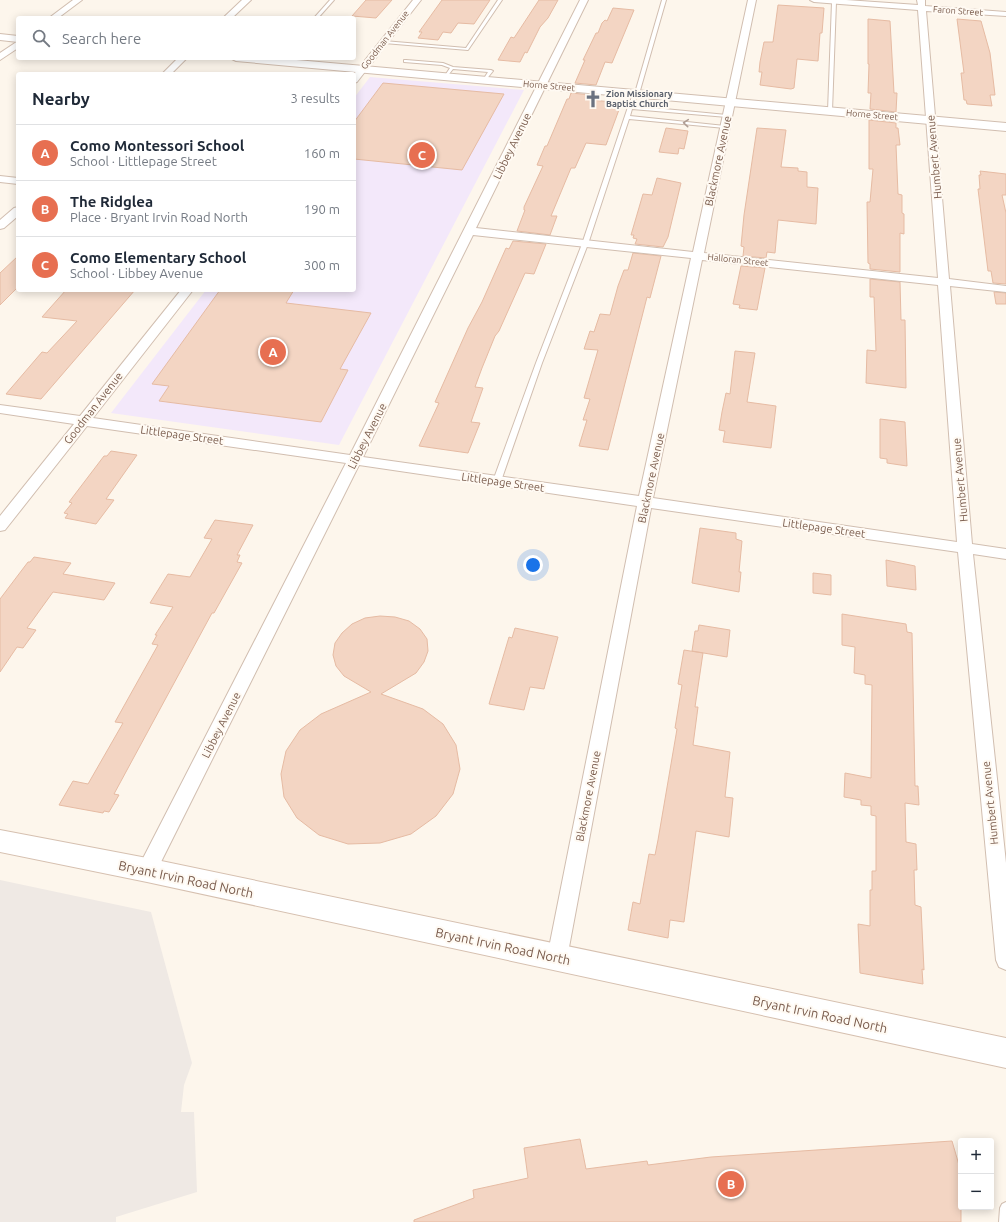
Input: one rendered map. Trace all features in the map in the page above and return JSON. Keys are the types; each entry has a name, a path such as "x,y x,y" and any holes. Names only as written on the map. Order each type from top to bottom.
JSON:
{"main road":[{"name":"Bryant Irvin Road North","path":"0,840 1006,1053"}],"street":[{"path":"56,16 78,0"},
{"path":"229,16 246,0"},
{"name":"Goodman Avenue","path":"356,77 417,0"},
{"name":"Libbey Avenue","path":"147,870 355,460 584,0"},
{"name":"Blackmore Avenue","path":"557,958 645,502 752,0"},
{"name":"Faron Street","path":"814,0 834,2 921,4 1006,14"},
{"name":"Humbert Avenue","path":"921,4 965,548 1006,960"},
{"path":"0,37 16,38"},
{"path":"0,57 16,45"},
{"path":"168,72 181,60"},
{"name":"Horne Street","path":"273,60 362,69 449,72 485,80 636,94 727,115 830,111 1006,127"},
{"path":"0,179 16,180"},
{"path":"0,226 16,212"},
{"name":"Halloran Street","path":"469,231 1006,289"},
{"name":"Goodman Avenue","path":"0,526 185,292"},
{"name":"Littlepage Street","path":"0,409 1006,554"}],"lane":[{"path":"318,16 332,0"},
{"path":"384,42 468,49 500,0"},
{"path":"497,481 539,363 585,244 636,94 664,0"},
{"path":"830,111 834,2"},
{"path":"406,61 443,64 449,72"},
{"path":"630,108 727,115"},
{"path":"627,117 727,115"},
{"path":"1005,1222 1006,1208"}],"shaded area":[{"path":"370,77 524,90 339,445 111,413 204,292 356,292 356,95"},
{"path":"0,880 151,912 192,1063 184,1085 181,1112 194,1112 197,1192 116,1217 116,1222 0,1222"}],"building":[{"path":"366,0 392,0 376,18 352,16"},
{"path":"442,0 490,0 474,24 458,23 451,33 443,32 438,40 418,38 422,32 419,32"},
{"path":"539,0 558,0 548,18 540,27 527,53 525,52 520,62 498,60 511,37 514,38"},
{"path":"778,5 824,8 818,61 797,59 794,88 791,89 760,85 762,72 759,72 764,42 773,42"},
{"path":"613,8 634,10 612,63 605,62 596,85 575,83 585,60 583,60 596,33 598,33 602,23 605,20 607,21"},
{"path":"868,19 890,21 894,93 897,93 896,112 870,109 871,93 868,93"},
{"path":"957,19 981,21 990,53 995,95 990,95 992,106 967,104 966,100 964,100 961,73 964,73"},
{"path":"383,83 504,94 462,170 356,159 356,119"},
{"path":"571,93 592,95 590,100 613,102 612,103 615,104 614,106 620,107 606,145 586,143 575,168 571,168 551,216 557,216 550,235 517,231 525,210 524,207 543,166 537,165"},
{"path":"869,120 896,123 896,128 898,128 900,145 896,145 898,194 902,195 902,213 904,214 904,234 900,233 900,272 870,269 870,264 868,263 867,202 870,202 873,169 869,169"},
{"path":"666,128 688,131 684,149 679,148 678,154 659,152"},
{"path":"757,128 786,130 781,167 798,168 798,171 807,172 807,187 818,188 816,224 778,220 775,253 767,252 766,258 743,256 744,247 741,246"},
{"path":"980,171 1006,174 1006,195 1002,195 1006,213 1006,284 993,283 991,271 988,271 978,189 980,189"},
{"path":"657,178 681,183 668,237 663,247 635,244 637,239 633,238 634,235 631,235 643,194 652,195"},
{"path":"513,241 546,244 534,274 525,273 499,331 495,336 482,368 475,387 483,388 471,422 480,423 468,453 419,446 439,403 435,402 468,328 482,302 506,248 509,249"},
{"path":"633,253 661,256 650,298 647,297 608,450 579,446 587,420 583,420 590,399 584,398 598,350 584,349 590,331 594,332 600,314 610,315 618,286 624,270 628,270"},
{"path":"16,258 16,289 0,305 0,273"},
{"path":"741,266 765,268 757,310 739,308 740,305 733,304"},
{"path":"870,279 900,282 901,320 905,320 906,388 866,383 867,350 876,351 874,297 870,297"},
{"path":"64,292 133,292 41,399 6,394 42,352 47,353 77,321 42,317"},
{"path":"219,292 293,292 286,303 371,313 340,369 348,370 321,422 159,401 169,386 152,384"},
{"path":"994,292 1006,293 1006,304 996,304"},
{"path":"735,351 755,353 747,402 776,406 771,448 723,442 725,431 719,430 726,393 730,394"},
{"path":"880,419 905,422 907,466 887,463 887,459 880,458"},
{"path":"111,451 137,455 106,499 114,500 96,524 65,518 68,514 64,513 72,503 69,502 104,456 107,456"},
{"path":"215,520 253,525 237,555 240,555 237,562 242,563 214,613 212,613 114,794 119,795 109,812 104,811 103,813 59,805 73,781 88,784 123,723 115,722 158,645 152,644 157,635 155,635 173,607 150,603 168,574 190,577 212,539 204,538"},
{"path":"700,528 736,533 736,539 742,541 739,592 692,583"},
{"path":"34,557 71,563 63,574 115,583 104,600 53,592 27,628 36,630 23,648 17,647 0,672 0,599 28,562 30,562"},
{"path":"886,560 915,566 916,590 887,586"},
{"path":"813,573 831,575 831,595 813,593"},
{"path":"842,614 906,624 907,632 912,633 915,786 918,786 919,805 905,803 906,842 916,844 917,870 914,870 915,905 921,907 924,970 922,969 923,984 860,973 858,924 870,926 870,890 872,890 872,871 876,871 876,816 871,815 871,806 861,805 861,800 844,797 845,773 871,778 872,685 865,684 865,675 854,673 855,647 842,645"},
{"path":"380,616 395,617 409,621 420,629 427,639 428,651 424,662 416,673 381,694 423,709 443,724 456,745 460,769 453,794 436,816 411,834 380,843 348,844 319,835 297,818 284,797 281,774 286,751 300,730 321,714 371,692 344,676 336,666 333,655 335,643 342,633 352,624 365,618"},
{"path":"699,625 730,630 727,657 692,651 695,631 698,631"},
{"path":"515,628 558,637 544,689 530,687 524,710 489,704 509,637 512,638"},
{"path":"684,650 703,653 695,707 698,707 693,745 730,752 725,797 733,798 729,837 696,831 684,922 670,920 668,938 628,930 633,902 640,904 649,854 655,855 658,840 677,729 675,728 682,685 678,684"},
{"path":"580,1139 586,1169 647,1161 648,1165 711,1157 952,1141 958,1162 958,1210 961,1210 961,1222 414,1222 414,1220 474,1198 473,1190 528,1178 524,1148"}],"place":[{"name":"Zion Missionary Baptist Church","path":"593,99"},
{"name":"Como Elementary School","path":"422,155"},
{"name":"Como Montessori School","path":"273,352"},
{"name":"The Ridglea","path":"731,1184"}]}
